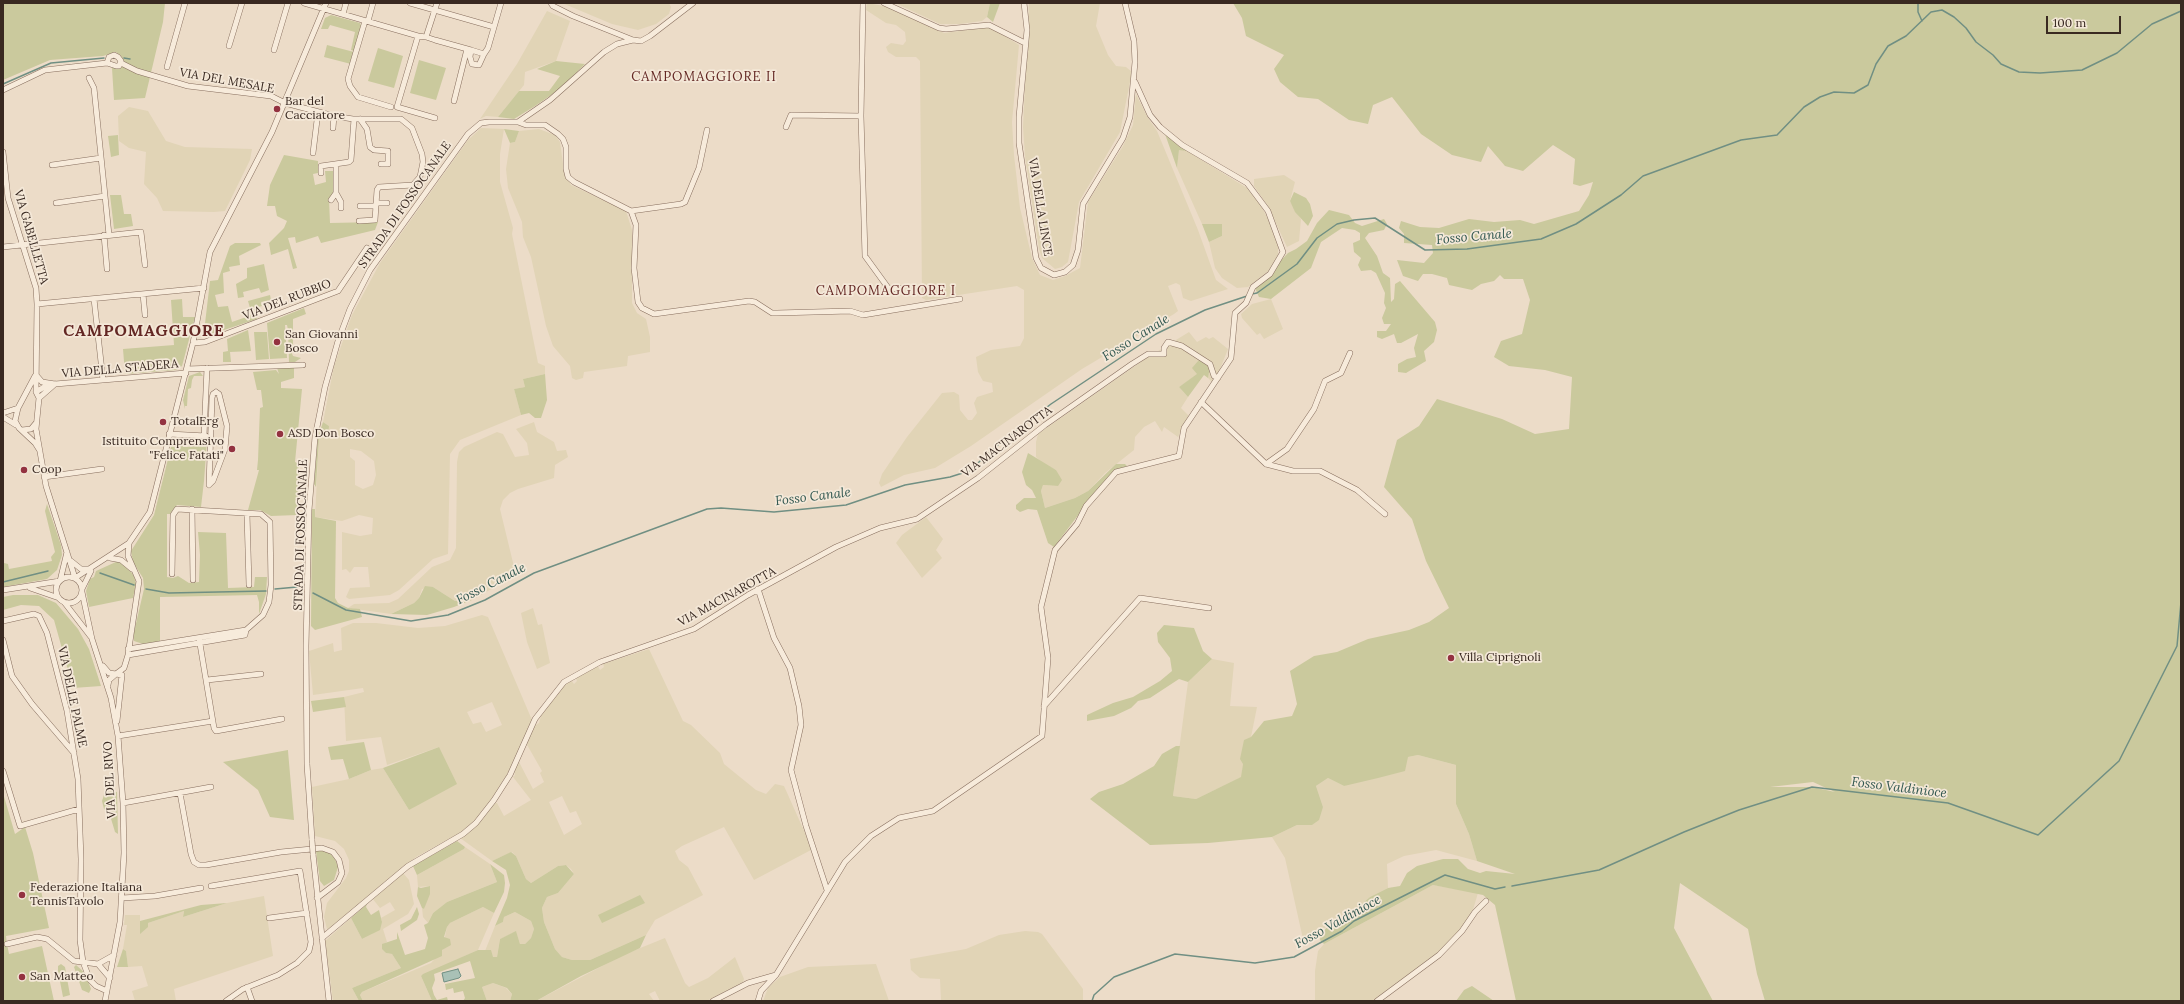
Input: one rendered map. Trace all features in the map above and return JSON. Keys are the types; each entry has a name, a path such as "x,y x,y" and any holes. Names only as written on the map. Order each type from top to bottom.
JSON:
{"street":[{"path":"167,67 185,3"},
{"path":"229,46 242,3"},
{"path":"274,50 288,3"},
{"path":"304,3 484,54"},
{"path":"75,578 129,544 150,512 193,343 210,252 272,132 326,3"},
{"path":"343,14 346,3"},
{"path":"373,3 348,79 350,86 358,96 391,107"},
{"path":"410,3 494,27"},
{"path":"426,37 437,3"},
{"path":"469,50 472,64 476,66 482,61 488,48 501,3"},
{"path":"551,3 560,10 633,40 641,41 650,36 693,3"},
{"path":"863,3 861,116 865,256 889,289 900,288"},
{"path":"884,3 939,28 946,29 989,25 1025,43"},
{"name":"VIA DELLA LINCE","path":"1024,3 1027,30 1019,117 1019,143 1036,258 1041,268 1054,275 1069,269 1076,258 1083,204 1123,138 1130,116 1135,82 1134,41 1125,3"},
{"path":"418,36 397,107 435,118"},
{"path":"518,122 550,100 604,52 616,44 633,40"},
{"path":"454,101 469,50"},
{"name":"VIA DEL MESALE","path":"107,63 109,58 114,55 118,57 121,63 137,71 188,86 271,96 285,103 334,116 352,119 401,119 412,128 422,154 423,162 420,177 413,185 379,187 377,190 376,205"},
{"name":"VIA DEL MESALE","path":"3,90 45,70 107,63 116,66 121,63"},
{"path":"89,78 94,88 105,196 108,269"},
{"path":"758,1001 761,991 776,975 844,862 871,836 899,818 933,811 1042,736 1048,658 1041,607 1055,550 1077,524 1086,506 1116,472 1179,456 1184,428 1231,358 1235,313 1246,303 1253,287 1270,274 1283,252 1280,239 1268,211 1247,183 1182,145 1157,124 1135,82"},
{"path":"313,153 318,112"},
{"path":"786,127 790,115 861,116"},
{"path":"333,128 334,116"},
{"path":"349,154 352,119"},
{"path":"321,173 321,166 351,160 352,119"},
{"path":"360,119 366,126 370,147 374,150 388,151 388,164 381,164"},
{"name":"STRADA DI FOSSOCANALE","path":"322,938 313,854 307,764 306,646 309,510 315,437 325,387 340,335 350,309 370,270 468,134 474,128 489,122 518,122"},
{"path":"518,122 526,124 545,124 558,134 563,139 566,147 566,169 568,177 574,182 631,211 681,204 685,202 699,168 707,130"},
{"name":"VIA GABELLETTA","path":"3,152 8,198 36,288 35,375 36,392 39,398"},
{"path":"52,164 101,158"},
{"path":"336,164 336,193 341,202 342,208"},
{"path":"331,200 336,193"},
{"path":"56,203 105,196"},
{"path":"360,206 387,203"},
{"path":"359,221 375,220 376,205"},
{"path":"631,211 636,226 634,268 638,302 642,308 654,314 750,300 772,313 850,311 863,315 960,299"},
{"path":"3,247 141,232 145,264"},
{"name":"VIA DEL RUBBIO","path":"193,343 205,342 338,291 367,248"},
{"path":"37,304 204,288"},
{"path":"143,294 144,315"},
{"path":"94,299 103,380"},
{"name":"VIA MACINAROTTA","path":"322,938 408,866 463,834 476,823 494,800 510,775 535,719 564,682 600,662 694,629 758,589 858,537 880,528 918,519 978,478 1045,425 1132,364 1148,354 1164,354 1164,348 1168,342 1182,346 1210,364 1214,376 1218,378"},
{"path":"1266,464 1287,449 1314,409 1325,381 1341,373 1350,353"},
{"name":"VIA DELLA STADERA","path":"35,375 42,382 52,384 103,380 207,368 303,365"},
{"path":"204,436 207,368"},
{"name":"VIA GABELLETTA","path":"16,426 15,417 18,408 35,375"},
{"name":"VIA DELLA STADERA","path":"36,392 52,384"},
{"name":"VIA DELLA STADERA","path":"39,398 52,384"},
{"path":"26,393 36,392"},
{"path":"216,392 219,394 227,426 225,449 213,481 209,485 208,480 211,436 213,394 216,392"},
{"path":"39,398 36,423 44,477 52,506 67,551 75,566 81,569 93,568"},
{"path":"1202,402 1266,464 1293,471 1320,472 1357,490 1385,514"},
{"path":"3,413 18,408"},
{"path":"3,417 22,430 36,443 41,452"},
{"path":"22,430 31,428 36,423"},
{"path":"169,434 211,436"},
{"path":"44,477 102,469"},
{"path":"128,649 245,635 246,630 263,615 269,602 271,585 270,522 264,515 180,508 175,511 173,515 172,574"},
{"path":"192,509 193,580"},
{"path":"247,514 249,585"},
{"path":"108,686 109,680 124,668 128,656 139,581 128,556 129,544"},
{"path":"59,598 56,589 60,581 67,551"},
{"path":"109,558 115,557 121,560 137,575"},
{"path":"70,558 75,578"},
{"path":"49,583 57,577 63,568"},
{"path":"64,602 74,603 78,600 86,577 93,568"},
{"path":"3,590 60,581 67,577 75,578 80,582 92,639 101,664 109,673 120,674 122,678 116,727"},
{"path":"27,587 46,592 59,598 64,602 92,639"},
{"path":"758,589 774,638 790,668 799,706 801,726 791,770 806,826 827,890"},
{"path":"1044,706 1140,598 1209,608"},
{"name":"VIA DELLE PALME","path":"3,621 34,614 38,616 47,633 67,711 78,779 81,859 80,940 83,962 90,980 96,986 107,991"},
{"path":"3,640 12,676 32,704 74,754"},
{"path":"128,656 199,641"},
{"path":"199,641 216,731 282,719"},
{"name":"VIA DEL RIVO","path":"101,664 108,686 118,736 123,803 122,898 114,955 105,1001"},
{"path":"207,680 261,674"},
{"path":"118,736 213,721"},
{"path":"3,771 20,826 79,809"},
{"path":"123,803 211,787"},
{"path":"180,793 191,854 194,862 206,865 281,852 322,848 333,852 339,860 342,872 338,882 317,898"},
{"path":"211,886 300,871 311,942 309,951 297,963 278,976 246,987 226,1001"},
{"path":"122,898 155,896 201,888"},
{"path":"1377,1001 1424,969 1462,931 1475,912 1486,901"},
{"path":"269,918 307,913"},
{"path":"7,944 37,937 47,939 74,960 98,964 114,955"},
{"path":"322,938 329,1001"},
{"path":"98,964 110,978"},
{"path":"712,1001 748,983 776,975"},
{"path":"246,987 252,1001"}],"shaded area":[{"path":"562,3 669,3 671,7 669,14 656,24 638,30 612,24"},
{"path":"867,3 884,6 944,33 990,27 1019,45 1012,122 1014,155 1020,208 1032,258 1040,275 1053,280 1065,276 1080,268 1088,202 1123,146 1133,125 1136,94 1148,118 1157,131 1198,230 1216,280 1228,289 1191,301 1183,298 1180,285 1176,283 1168,286 1178,311 1174,314 1082,369 971,446 935,468 904,475 881,487 879,483 882,474 907,437 942,393 954,392 959,395 960,410 968,420 972,420 977,413 974,403 977,397 993,392 992,383 983,381 978,372 976,357 991,350 1020,346 1024,338 1024,290 1017,286 926,300 922,298 920,61 916,57 896,57 888,52 886,47 891,43 903,45 906,41 905,32 896,25 886,23 866,10"},
{"path":"895,3 990,3 987,17 982,21 960,24 940,24"},
{"path":"1029,3 1100,3 1096,26 1108,55 1116,66 1126,67 1132,72 1120,132 1079,202 1068,262 1062,267 1055,269 1042,258 1039,249 1025,156 1023,127"},
{"path":"547,11 570,21 556,61 525,72 524,85 498,117 486,116 480,119 517,64"},
{"path":"129,107 148,111 166,141 185,147 252,149 250,160 225,211 163,211 157,198 144,184 146,152 129,148 119,141 118,116"},
{"path":"481,128 504,129 500,154 500,182 513,228 512,234 538,363 545,366 545,374 523,379 525,387 514,389 521,415 460,440 450,454 448,554 433,559 399,590 390,595 349,599 346,597 350,588 370,587 368,567 354,567 350,573 346,569 342,570 342,532 360,536 372,534 373,518 359,515 342,521 315,517 319,438 329,426 323,422 334,366 352,315 380,263 468,140","holes":["350,449 361,451 374,461 376,475 373,485 363,489 355,485 355,461 350,457"]},
{"path":"539,129 555,135 560,142 564,171 571,185 626,211 632,230 632,303 637,313 646,319 650,337 650,352 628,356 627,366 584,372 583,378 576,380 572,378 570,366 553,346 546,326 531,257 523,237 522,222 508,188 506,169 510,143 515,142 519,131"},
{"path":"1179,149 1187,151 1247,188 1260,204 1268,219 1278,242 1278,255 1271,269 1248,287 1237,288 1222,278 1215,268 1209,242 1222,236 1222,225 1202,224 1177,168"},
{"path":"1284,175 1295,182 1290,201 1301,219 1299,241 1287,247 1268,206 1254,186 1254,179"},
{"path":"1271,299 1283,329 1264,339 1260,333 1257,335 1242,318 1241,314 1252,304"},
{"path":"1189,332 1197,342 1206,337 1209,339 1213,337 1228,349 1218,374 1212,382 1208,378 1209,367 1179,387 1188,397 1181,408 1189,416 1178,437 1164,427 1162,432 1155,421 1144,427 1135,437 1134,450 1105,473 1088,491 1075,498 1045,508 1041,491 1043,485 1058,486 1056,470 1042,463 1036,457 1036,442 1038,434 1145,359"},
{"path":"534,422 537,432 554,442 557,451 566,450 568,457 555,465 554,478 518,489 510,493 503,500 500,509 516,575 472,600 455,601 433,587 422,589 419,598 414,603 391,614 348,608 354,604 389,603 398,599 432,567 450,560 456,548 457,462 459,452 464,447 497,432 503,434 515,457 529,455 527,443 516,429"},
{"path":"926,517 943,539 936,550 942,558 922,578 896,543 902,535"},
{"path":"533,608 538,625 542,624 550,663 537,669 527,642 521,613"},
{"path":"482,615 488,617 532,720 512,766 490,802 497,803 504,816 531,800 513,777 515,775 514,771 518,760 533,789 544,782 540,773 542,771 526,743 534,726 539,723 541,716 563,687 571,680 574,684 577,681 576,678 598,666 600,670 604,667 603,664 649,649 683,721 691,725 720,753 724,764 756,790 766,794 775,784 784,786 811,850 754,880 724,827 682,846 675,851 679,860 688,867 703,895 655,920 646,935 590,960 572,960 562,957 555,949 544,922 542,908 547,897 558,893 574,874 571,869 566,865 558,866 531,883 526,879 516,856 512,852 492,861 456,835 416,857 331,928 327,929 324,917 327,903 346,878 349,871 349,860 344,849 335,841 315,836 312,787 349,779 371,770 383,768 409,810 423,801 439,747 387,765 381,737 346,741 344,697 364,692 363,688 313,695 309,651 333,643 334,652 342,650 341,628 353,623 376,623 418,628 445,626","holes":["492,702 502,725 486,732 481,722 473,724 467,712","562,796 570,813 576,811 582,824 564,835 549,802"]},
{"path":"1212,659 1234,663 1230,706 1257,707 1251,737 1243,764 1242,777 1196,799 1173,796 1188,682"},
{"path":"1418,755 1456,765 1456,804 1469,834 1477,861 1436,850 1404,856 1387,864 1388,888 1370,897 1346,917 1303,939 1285,858 1272,837 1297,825 1312,825 1323,807 1316,786 1328,778 1344,786 1408,757"},
{"path":"465,847 490,864 497,882 447,902 433,913 428,923 423,917 422,908 424,909 430,886 418,887 417,875 464,849"},
{"path":"403,873 409,880 414,904 408,914 383,929 387,942 382,945 386,953 392,954 401,968 352,988 359,1001 333,1001 325,941 351,918 362,939 372,934 382,922 381,918 395,910 390,902 380,908 372,898"},
{"path":"1433,885 1478,893 1472,913 1462,929 1443,950 1373,1001 1315,1001 1315,971 1318,951 1324,944"},
{"path":"264,896 273,956 174,989 176,1001 135,1001 132,991 148,986 142,966 128,967 126,951 123,949 127,925 124,925 125,915 140,915 140,921 148,923 184,911 183,917 227,903"},
{"path":"483,907 494,913 478,950 421,976 432,1001 363,1001 360,995 362,992 431,963 442,951 447,927 450,923"},
{"path":"515,912 531,921 534,929 531,938 525,944 520,944 516,932 500,939 497,957 493,957 485,951 495,926 503,922 504,917"},
{"path":"1025,931 1038,932 1042,934 1083,989 1083,1001 941,1001 940,979 920,978 911,970 910,959 966,949 999,935"},
{"path":"665,938 685,983 689,987 708,978 735,957 744,979 743,982 707,1001 660,1001 655,991 649,994 654,1001 536,1001 623,955"},
{"path":"876,964 889,1001 763,1001 768,988 780,977 808,967"},
{"path":"458,969 461,976 459,978 444,982 442,973"},
{"path":"493,983 506,988 512,994 510,1001 487,1001 482,987"}],"green space":[{"path":"3,3 165,3 163,22 145,98 114,100 112,68 121,67 124,62 121,56 116,52 103,56 50,60 3,80"},
{"path":"990,3 1000,3 993,22 987,17"},
{"path":"1233,3 2181,3 2181,1001 1765,1001 1757,974 1748,929 1680,883 1674,928 1713,1001 1516,1001 1495,905 1483,895 1433,885 1324,944 1320,940 1321,934 1329,925 1346,917 1370,897 1388,888 1400,886 1407,873 1417,866 1443,859 1458,859 1468,869 1480,873 1486,871 1515,874 1477,861 1469,834 1456,804 1456,765 1418,755 1408,757 1405,771 1378,778 1344,786 1328,778 1316,786 1323,807 1319,820 1312,825 1297,825 1272,837 1208,843 1150,845 1090,799 1099,792 1123,784 1154,766 1162,754 1176,746 1180,746 1173,796 1196,799 1241,777 1243,764 1240,759 1244,740 1251,737 1264,721 1292,716 1297,704 1290,671 1314,656 1337,652 1368,639 1409,630 1429,622 1449,608 1426,561 1412,519 1384,487 1397,440 1419,426 1437,399 1502,419 1535,434 1569,429 1572,377 1545,370 1509,366 1494,357 1501,341 1522,334 1530,300 1523,279 1504,279 1500,275 1494,281 1481,284 1472,290 1449,285 1447,278 1432,274 1423,274 1418,281 1403,276 1397,260 1424,263 1433,253 1432,245 1404,243 1404,234 1399,228 1401,221 1420,227 1439,228 1469,219 1494,222 1520,220 1534,224 1579,211 1589,195 1593,182 1580,186 1573,184 1575,159 1553,145 1523,171 1505,166 1488,146 1481,162 1452,155 1421,134 1392,97 1373,105 1368,124 1349,120 1318,99 1298,97 1280,82 1274,69 1284,55 1246,36 1242,18","holes":["1813,782 1835,792 1812,787 1770,787"]},
{"path":"331,15 360,23 361,26 354,51 351,50 355,32 330,25 328,29 321,29 325,18"},
{"path":"327,45 354,52 351,64 324,57"},
{"path":"378,48 403,56 394,88 368,81"},
{"path":"419,60 446,68 436,100 410,93"},
{"path":"556,61 585,64 560,89 514,119 498,117 519,91 549,91 560,76 537,69"},
{"path":"504,129 519,131 515,142 510,143"},
{"path":"1165,134 1187,151 1179,150 1177,168"},
{"path":"118,135 119,155 111,157 108,136"},
{"path":"284,155 318,161 318,173 313,174 315,185 326,182 325,171 333,171 333,193 329,199 330,223 378,222 375,230 321,243 318,236 296,243 295,237 288,238 297,268 293,269 288,249 271,255 269,243 284,228 287,221 277,216 275,206 267,206 270,185"},
{"path":"1294,192 1306,198 1310,204 1313,216 1308,226 1295,212 1290,201"},
{"path":"110,195 121,195 124,214 131,214 133,226 114,229"},
{"path":"1329,210 1349,215 1355,223 1362,226 1384,219 1387,224 1384,230 1369,233 1365,238 1377,256 1383,273 1390,278 1391,302 1394,299 1395,284 1400,281 1435,322 1437,330 1434,342 1424,351 1426,361 1406,373 1398,372 1398,364 1407,359 1416,357 1414,348 1418,334 1401,343 1397,343 1394,334 1382,339 1377,337 1377,331 1386,331 1391,324 1384,324 1382,318 1386,308 1384,303 1385,293 1376,273 1371,270 1361,271 1358,265 1361,258 1354,252 1353,243 1360,240 1360,233 1355,230 1342,228 1321,242 1311,268 1271,299 1259,297 1255,288 1288,253 1307,241 1317,223"},
{"path":"1202,224 1222,224 1222,236 1209,242"},
{"path":"235,243 260,243 261,245 239,256 240,265 229,267 230,271 223,273 224,293 215,295 218,307 228,306 232,322 252,315 248,301 270,295 271,300 261,302 262,306 254,308 257,319 206,336 204,332 210,281 218,280 230,246"},
{"path":"264,264 269,290 261,293 259,288 243,292 244,297 238,298 236,284 247,278 247,268"},
{"path":"182,299 183,317 195,317 182,366 176,370 125,374 123,349 174,345 171,300"},
{"path":"304,308 306,314 293,319 293,348 290,349 293,356 301,358 295,362 289,362 288,330 287,325 285,325 287,358 270,359 267,323"},
{"path":"248,330 251,351 230,352 231,362 223,362 223,352 228,351 227,339"},
{"path":"254,332 267,332 269,359 256,360"},
{"path":"1199,360 1210,367 1208,378 1204,375 1188,397 1179,387 1197,374 1192,368"},
{"path":"294,367 294,378 281,382 281,388 302,389 295,462 299,464 297,515 271,516 260,510 248,510 259,470 257,470 260,408 263,407 261,390 257,390 253,372 276,370 279,374 277,368"},
{"path":"200,372 203,376 194,376 191,388 188,389 187,406 185,406 185,409 183,400 189,376"},
{"path":"545,374 547,400 541,418 535,418 529,413 521,415 514,389 525,387 523,379"},
{"path":"323,422 329,426 328,434 319,438 316,487 314,484 318,437"},
{"path":"177,439 184,439 183,447 192,446 193,439 207,440 201,507 177,505 170,514 167,514 167,577 173,578 178,576 189,583 199,582 200,555 198,532 226,533 228,588 254,587 255,577 267,577 266,594 259,614 259,602 257,595 160,597 160,642 143,644 134,641 134,632 144,589 143,578 133,562 131,551 154,515 171,447 173,441"},
{"path":"1028,453 1056,470 1062,480 1058,486 1043,485 1041,491 1045,508 1075,498 1088,491 1116,464 1125,464 1127,466 1117,470 1084,505 1054,547 1048,543 1037,510 1028,509 1020,512 1016,509 1016,505 1024,498 1036,498 1032,490 1026,485 1022,472"},
{"path":"47,504 61,545 62,555 57,570 47,579 3,587 3,560 4,563 8,564 9,569 52,561 51,557 55,552 45,511"},
{"path":"312,509 315,509 315,517 336,521 335,598 338,603 348,608 360,609 362,617 315,630 311,626"},
{"path":"118,561 128,568 134,576 136,584 133,598 89,607 86,591 90,579 94,577 96,571"},
{"path":"425,586 433,587 455,601 472,600 427,615 391,614 414,603 419,598"},
{"path":"13,595 38,595 56,603 78,629 89,649 101,686 73,688 54,620 39,606 21,605 3,610 3,597"},
{"path":"1164,625 1194,628 1203,651 1212,659 1188,682 1179,679 1150,698 1138,701 1131,708 1114,716 1087,721 1087,715 1113,703 1133,697 1160,681 1172,671 1170,658 1158,642 1157,633"},
{"path":"344,697 346,707 313,712 311,701"},
{"path":"364,742 371,770 349,779 343,759 331,760 328,747"},
{"path":"439,747 457,784 409,810 383,768"},
{"path":"288,750 294,820 270,817 258,790 223,762"},
{"path":"112,791 117,792 118,834 115,832 109,812 104,809 102,801 104,795"},
{"path":"3,793 15,834 25,827 33,853 49,928 6,936 9,954 42,946 54,1001 3,1001"},
{"path":"457,841 465,847 464,849 417,875 413,866"},
{"path":"323,850 329,852 335,859 338,867 334,880 324,886 320,881 316,851"},
{"path":"511,852 516,856 526,879 531,883 558,866 566,865 574,874 558,893 547,897 542,908 544,922 555,949 562,957 572,960 590,960 646,935 640,948 581,976 536,1001 510,1001 512,994 507,988 493,983 482,987 487,1001 463,1001 465,998 463,991 454,993 453,988 446,990 445,984 475,978 470,961 434,974 435,980 432,988 434,995 437,1000 447,997 448,1001 432,1001 421,976 423,974 478,950 491,950 493,957 497,957 500,939 516,931 520,944 525,944 531,938 534,929 531,921 515,912 504,917 503,922 495,926 507,898 510,885 506,870 492,861"},
{"path":"490,864 504,875 505,883 504,892 494,913 483,907 450,923 444,937 450,939 451,945 442,950 442,956 362,992 360,995 363,1001 359,1001 352,988 401,968 392,954 386,953 382,949 382,944 397,939 397,932 405,955 425,949 428,938 424,925 428,923 433,913 447,902 497,882"},
{"path":"430,886 430,894 424,909 422,908 417,896 418,887 421,888"},
{"path":"640,895 645,903 602,923 598,915"},
{"path":"227,903 183,917 184,911 148,923 148,927 140,934 140,921 201,905"},
{"path":"367,904 366,907 371,915 379,910 382,922 380,930 362,939 351,918"},
{"path":"417,907 419,914 417,920 401,931 400,925 411,919"},
{"path":"123,949 126,951 128,967 117,967"},
{"path":"61,964 65,967 70,995 63,997 58,971 58,966"},
{"path":"76,965 85,973 91,989 89,993 82,990 74,967"},
{"path":"1472,986 1494,1001 1456,1001 1464,990"}],"waterway":[{"name":"Fosso Canale","path":"1918,3 1918,12 1922,21"},
{"name":"Fosso Canale","path":"1252,294 1257,293 1297,264 1317,238 1337,224 1354,220 1375,218 1425,250 1467,249 1541,239 1576,224 1621,195 1643,176 1741,140 1777,135 1804,107 1820,97 1834,92 1854,93 1868,85 1876,64 1888,46 1906,36 1931,12 1942,10 1954,17 1966,28 1976,42 1993,55 2001,64 2019,72 2040,73 2082,70 2117,53 2152,24 2181,11"},
{"path":"3,84 51,63 104,58"},
{"path":"124,58 130,59"},
{"name":"Fosso Canale","path":"313,593 346,610 411,621 448,615 485,600 534,573 707,509 721,508 774,512 846,505 905,485 950,477 969,471 999,444 1051,404 1156,334 1205,310 1247,296"},
{"name":"Fosso Canale","path":"3,582 48,571"},
{"name":"Fosso Canale","path":"100,573 134,585"},
{"name":"Fosso Canale","path":"275,589 297,587"},
{"name":"Fosso Canale","path":"146,589 169,593 266,591"},
{"name":"Fosso Valdinioce","path":"1512,886 1599,870 1684,832 1739,810 1812,787 1948,803 2038,835 2119,761 2177,646 2181,602"},
{"name":"Fosso Valdinioce","path":"1092,1001 1094,995 1114,977 1175,954 1255,963 1294,957 1342,931 1354,921 1445,875 1495,889 1505,887"}],"place":[{"name":"Bar del Cacciatore","path":"277,109"},
{"name":"San Giovanni Bosco","path":"277,342"},
{"name":"TotalErg","path":"163,422"},
{"name":"ASD Don Bosco","path":"280,434"},
{"name":"Istituito Comprensivo \"Felice Fatati\"","path":"232,449"},
{"name":"Coop","path":"24,470"},
{"name":"Villa Ciprignoli","path":"1451,658"},
{"name":"Federazione Italiana TennisTavolo","path":"22,895"},
{"name":"San Matteo","path":"22,977"}],"district":[{"name":"CAMPOMAGGIORE II","path":"704,77"},
{"name":"CAMPOMAGGIORE I","path":"886,291"},
{"name":"CAMPOMAGGIORE","path":"144,331"}]}
